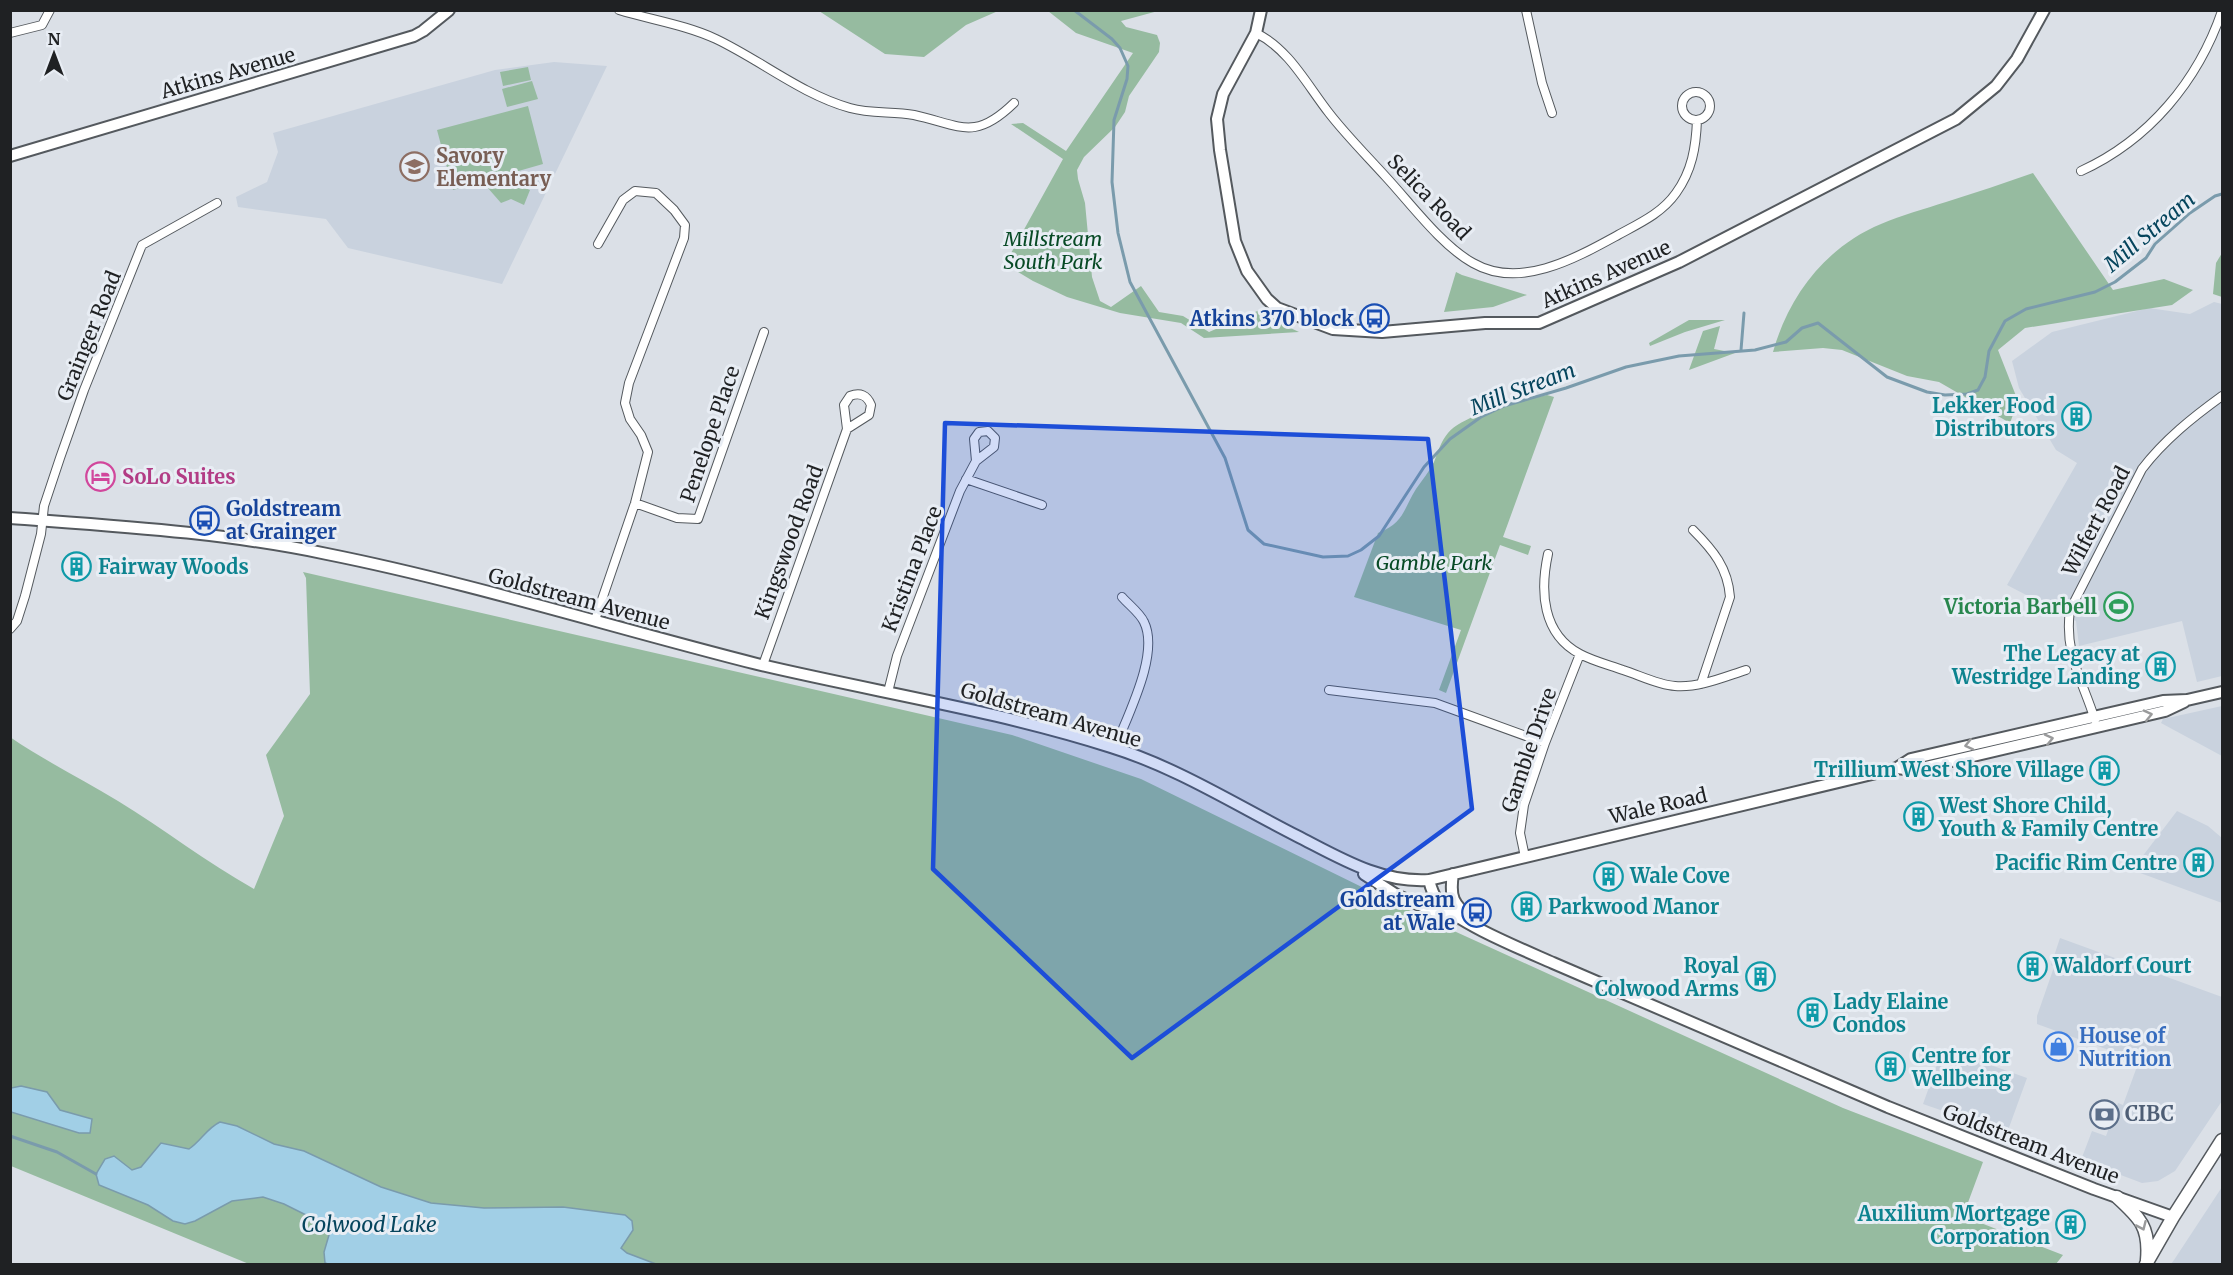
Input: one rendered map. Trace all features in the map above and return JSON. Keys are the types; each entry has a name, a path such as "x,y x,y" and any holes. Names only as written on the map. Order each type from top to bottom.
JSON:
{"main road":[{"name":"Atkins Avenue","path":"10,156 405,39 423,31 449,10"},
{"name":"Atkins Avenue","path":"1261,10 1256,33 1224,94 1218,119 1220,150 1240,256 1257,286 1277,308 1333,330 1382,332 1485,323 1539,323 1678,262 1956,119 1996,86 2017,59 2044,10"},
{"name":"Goldstream Avenue","path":"10,518 185,533 304,549 595,620 763,665 1002,716 1115,748 1202,786 1344,860 1398,880 1429,880 1433,894 1448,910 1477,927 1553,963 1849,1091 2173,1217"},
{"name":"Wale Road","path":"1429,880 1897,768 1913,770 1999,744 2096,722 2165,711 2187,700 2223,692"},
{"path":"1344,860 1398,896 1477,927"},
{"path":"1453,874 1451,895 1454,902 1477,927"},
{"path":"2147,1264 2173,1217 2223,1140"},
{"path":"2117,1197 2139,1217 2145,1229 2148,1245 2147,1264"}],"street":[{"path":"10,33 42,25 50,10"},
{"path":"620,10 699,32 717,40 784,80 834,103 866,112 910,114 962,128 981,127 1002,115 1014,103"},
{"path":"1526,10 1542,83 1552,113"},
{"path":"2081,171 2105,160 2131,140 2172,102 2203,57 2223,11"},
{"name":"Selica Road","path":"1256,33 1277,47 1298,70 1330,114 1453,249 1484,269 1503,273 1522,273 1545,269 1579,256 1656,214 1675,195 1687,177 1695,152 1697,120"},
{"path":"595,620 635,503 648,452 641,435 630,419 625,403 629,383 684,238 685,225 674,210 656,193 635,191 623,200 598,244"},
{"name":"Grainger Road","path":"10,629 17,621 26,596 44,506 84,390 142,245 217,203"},
{"name":"Penelope Place","path":"635,503 677,518 698,519 764,332"},
{"name":"Kingswood Road","path":"763,665 847,429 844,405 846,400 855,394 865,396 871,405 869,415 847,429"},
{"name":"Wilfert Road","path":"2096,722 2070,652 2068,626 2070,610 2075,597 2142,469 2156,451 2175,433 2223,396"},
{"name":"Kristina Place","path":"888,692 897,656 960,491 976,462"},
{"path":"966,479 1042,505"},
{"path":"1693,530 1713,550 1723,566 1729,584 1730,597 1701,684"},
{"path":"1548,554 1543,576 1543,592 1549,621 1565,644 1580,654 1674,686 1701,684 1746,670"},
{"path":"1115,748 1144,672 1148,634 1144,620 1122,597"},
{"name":"Gamble Drive","path":"1525,857 1520,833 1521,820 1545,744 1580,654"},
{"path":"1329,690 1435,703 1545,744"}],"highlighted area":[{"path":"945,423 1428,439 1472,809 1132,1058 933,869"}],"shaded area":[{"name":"Savory Elementary","path":"554,62 607,66 502,284 348,248 326,219 238,207 236,197 267,182 278,152 273,133 495,70"},
{"path":"2214,302 2222,304 2222,676 2197,682 2182,621 2079,646 2076,621 2007,585 2077,463 2056,450 2019,388 2012,361 2052,332 2149,308 2190,314"},
{"path":"2222,706 2222,756 2161,723 2163,719"},
{"path":"2177,811 2208,826 2222,838 2222,903 2132,870"},
{"path":"2060,938 2222,997 2222,1101 2175,1171 2158,1181 2142,1183 2081,1160 2092,1131 2106,1136 2118,1103 2123,1105 2139,1061 2037,1024 2037,1016 2054,967 2051,965"},
{"path":"1943,1048 2027,1078 2007,1133 1923,1104"},
{"path":"2222,1187 2222,1264 2171,1264 2174,1260"}],"green space":[{"path":"819,11 998,11 966,25 924,57 885,54"},
{"name":"Millstream South Park","path":"1048,11 1158,11 1121,21 1126,27 1157,35 1160,43 1159,52 1129,96 1125,112 1115,127 1084,157 1077,170 1085,203 1092,277 1100,301 1111,307 1141,286 1159,312 1183,316 1209,332 1262,309 1282,324 1299,332 1204,338 1181,323 1120,313 1067,297 1033,281 1005,264 1063,159 1011,124 1023,123 1066,151 1133,53 1076,33"},
{"path":"528,67 531,80 503,86 500,72"},
{"path":"532,81 538,99 507,107 502,89"},
{"path":"528,106 543,164 453,190 437,130"},
{"path":"2033,173 2113,290 2164,279 2193,290 2172,305 2025,328 1998,350 2018,401 2010,423 1939,382 1907,376 1842,350 1823,348 1773,352 1789,311 1800,293 1812,275 1843,246 1861,234 1889,221"},
{"path":"511,176 515,184 530,190 524,205 511,199 501,203 487,187 489,182"},
{"path":"2222,253 2222,297 2213,294 2216,263"},
{"path":"1456,272 1527,295 1493,307 1444,312"},
{"path":"1689,320 1725,320 1650,346 1649,343"},
{"path":"1720,326 1714,349 1735,353 1689,370 1703,331"},
{"name":"Gamble Park","path":"1547,395 1554,397 1503,537 1531,546 1528,555 1500,545 1446,693 1439,690 1461,630 1354,597 1378,533 1393,525 1402,515 1432,466 1448,433 1456,426 1480,414"},
{"path":"303,572 1012,735 1141,779 1421,916 1843,1108 1983,1162 1963,1216 2063,1255 2056,1264 249,1264 11,1166 10,737 118,801 254,889 284,816 266,755 310,694 306,578"}],"water":[{"path":"21,1086 47,1092 60,1110 92,1119 90,1133 79,1133 11,1112 11,1088"},
{"name":"Colwood Lake","path":"220,1122 237,1126 274,1144 304,1151 381,1187 431,1203 484,1208 563,1207 625,1215 632,1221 633,1230 621,1248 627,1253 656,1264 328,1264 325,1263 324,1252 329,1235 325,1226 284,1204 263,1197 232,1201 185,1224 173,1221 148,1205 99,1185 96,1174 105,1159 114,1156 132,1170 141,1167 161,1143 189,1149"}],"waterway":[{"name":"Mill Stream","path":"1074,10 1112,39 1120,48 1128,66 1127,79 1114,120 1112,182 1118,233 1130,282 1225,458 1248,530 1264,544 1323,557 1348,556 1361,550 1379,536 1424,467 1450,439 1481,417 1504,406 1626,367 1679,356 1755,350 1786,342 1802,328 1818,323 1887,377 1927,392 1945,395 1967,394 1978,390 1985,377 1989,351 2005,321 2026,309 2095,292 2115,282 2146,258 2155,244 2190,213 2215,196 2222,194"},
{"path":"1741,350 1744,313"},
{"path":"10,1136 57,1152 96,1174"}],"place":[{"name":"Savory Elementary","path":"415,167"},
{"name":"Atkins 370 block","path":"1375,319"},
{"name":"Lekker Food Distributors","path":"2076,417"},
{"name":"SoLo Suites","path":"101,477"},
{"name":"Goldstream at Grainger","path":"205,521"},
{"name":"Fairway Woods","path":"77,567"},
{"name":"Victoria Barbell","path":"2118,607"},
{"name":"The Legacy at Westridge Landing","path":"2161,666"},
{"name":"Trillium West Shore Village","path":"2105,770"},
{"name":"West Shore Child, Youth & Family Centre","path":"1918,817"},
{"name":"Pacific Rim Centre","path":"2198,863"},
{"name":"Wale Cove","path":"1609,876"},
{"name":"Parkwood Manor","path":"1527,907"},
{"name":"Goldstream at Wale","path":"1476,912"},
{"name":"Waldorf Court","path":"2032,966"},
{"name":"Royal Colwood Arms","path":"1760,977"},
{"name":"Lady Elaine Condos","path":"1812,1013"},
{"name":"House of Nutrition","path":"2058,1047"},
{"name":"Centre for Wellbeing","path":"1891,1067"},
{"name":"CIBC","path":"2104,1114"},
{"name":"Auxilium Mortgage Corporation","path":"2071,1225"}]}
